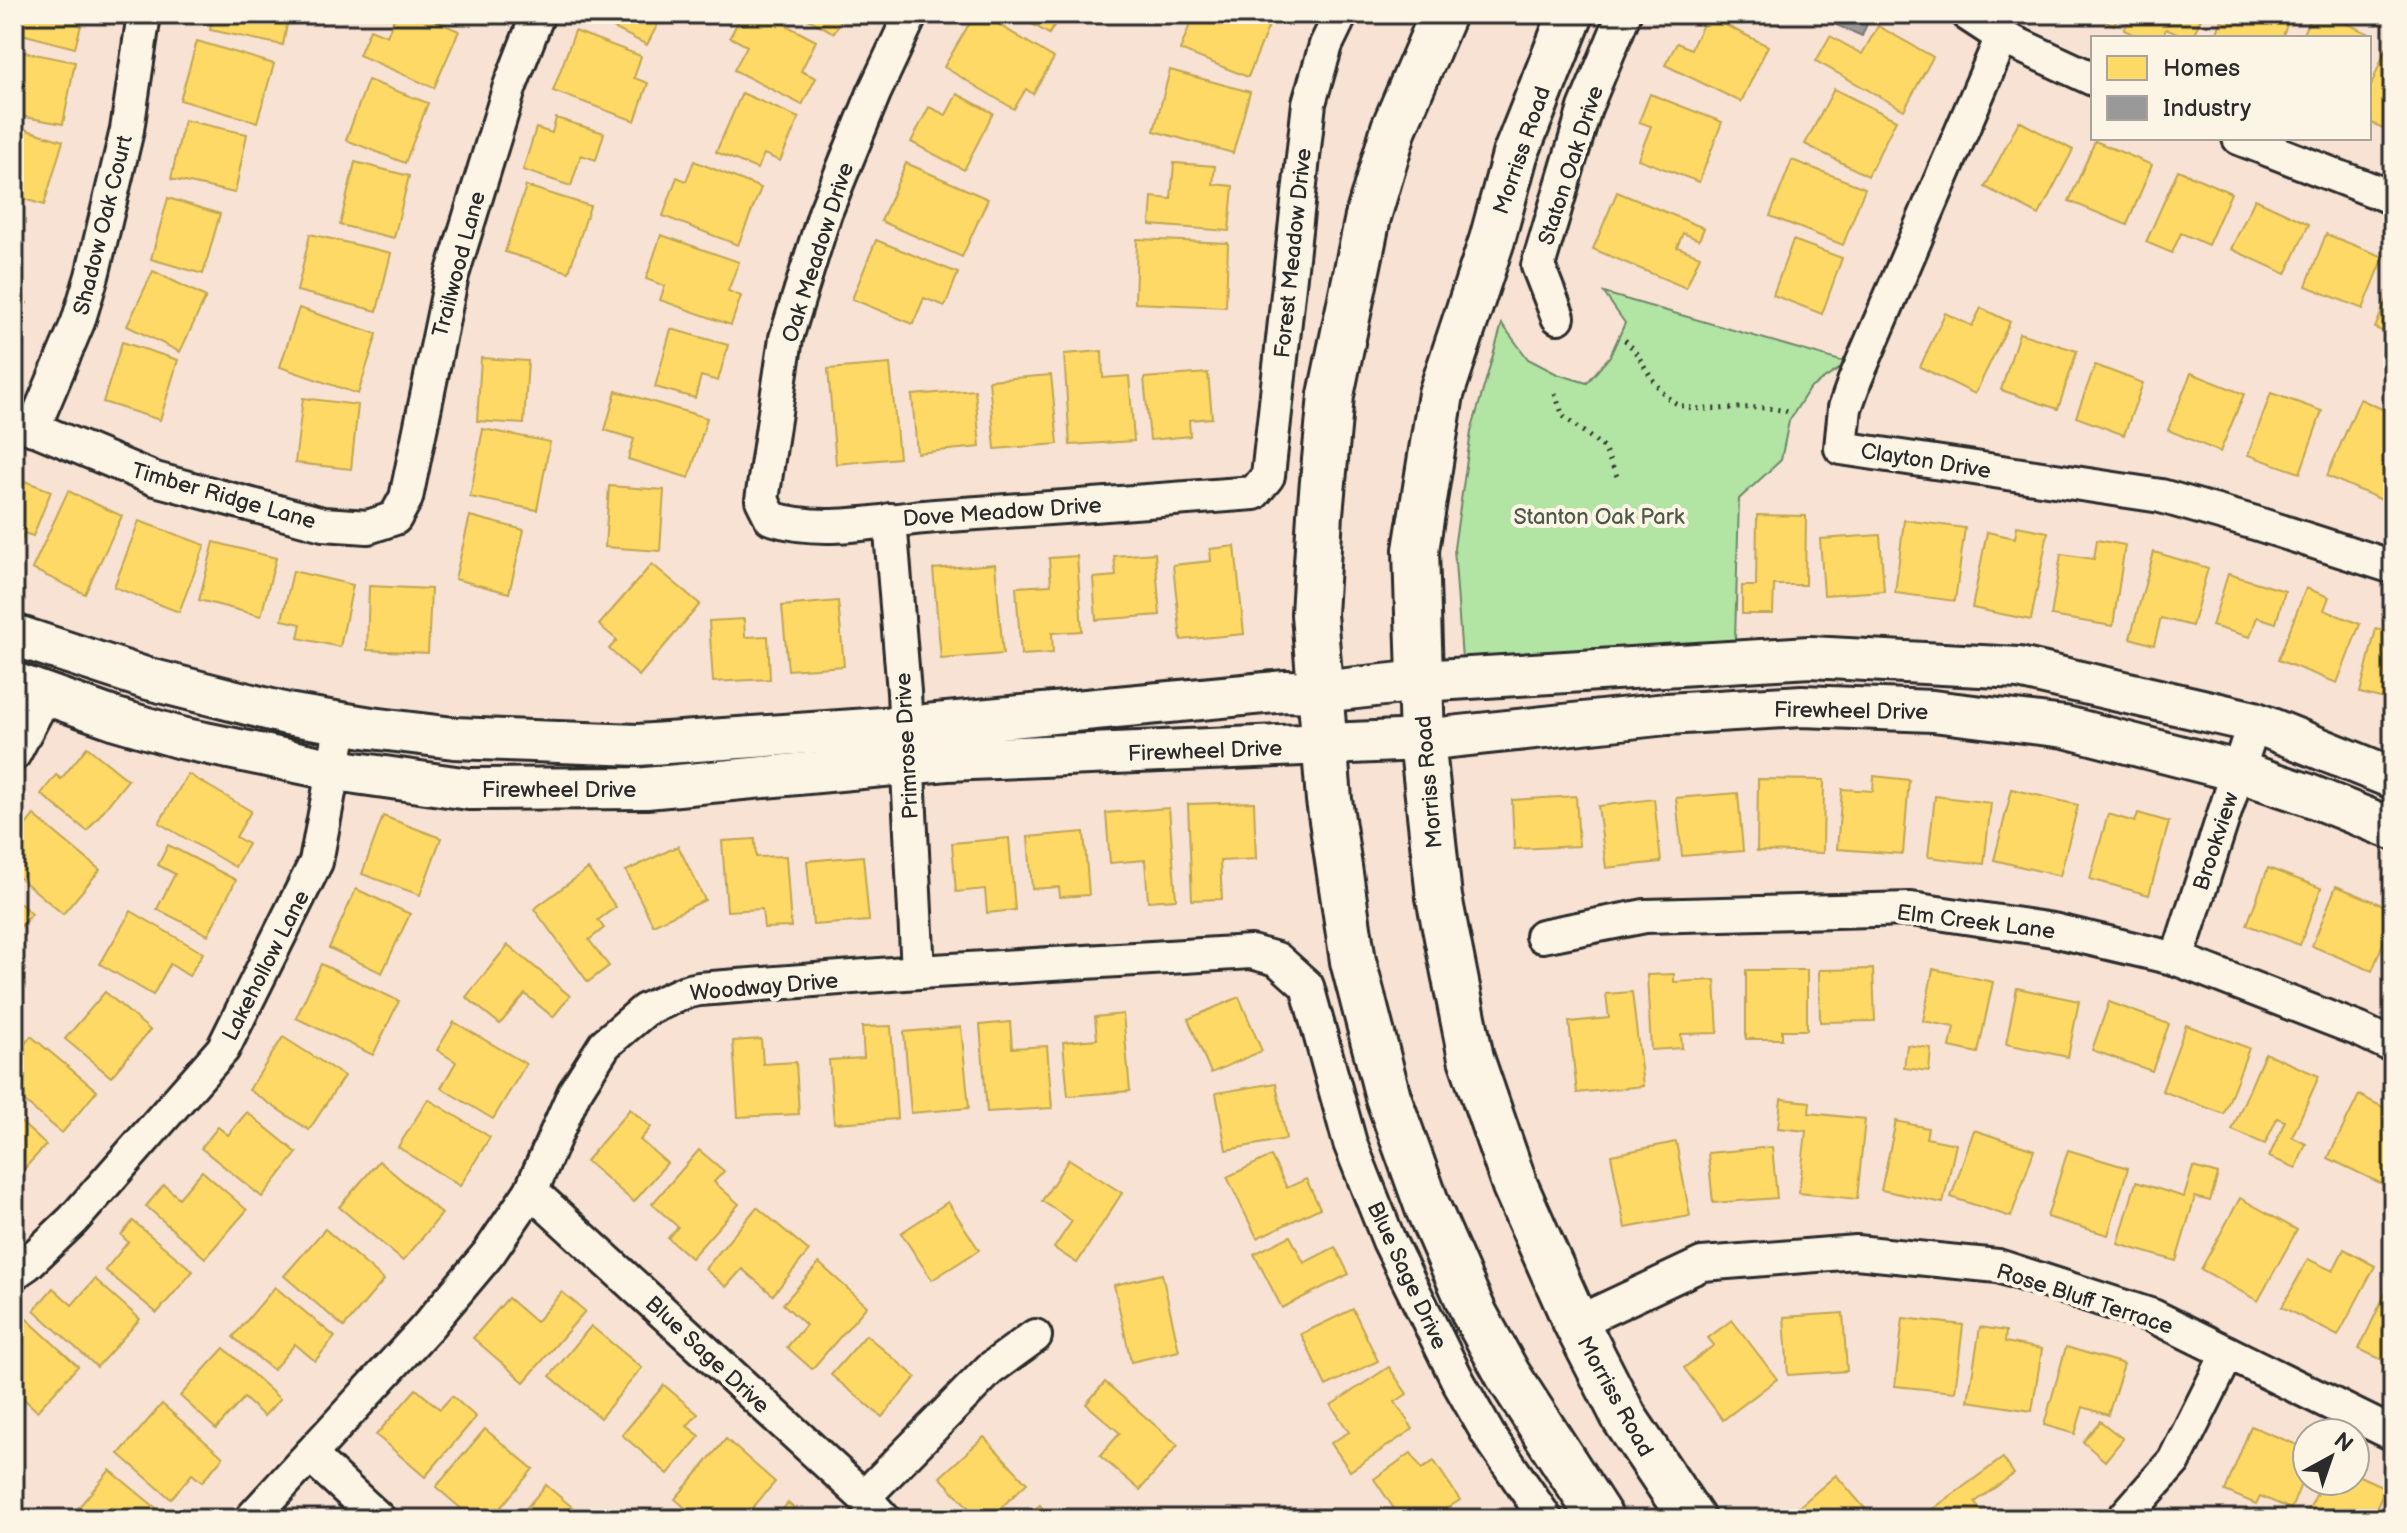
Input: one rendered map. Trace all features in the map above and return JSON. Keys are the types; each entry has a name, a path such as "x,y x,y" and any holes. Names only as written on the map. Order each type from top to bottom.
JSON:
{"main road":[{"path":"1443,14 1390,142 1368,217 1331,395 1314,614 1329,800 1353,961 1388,1097 1428,1208 1474,1313 1508,1375 1601,1519"},
{"name":"Morriss Road","path":"1571,14 1515,155 1492,240 1441,394 1416,550 1422,740 1439,897 1471,1058 1515,1186 1576,1323 1625,1419 1692,1519"}],"street":[{"name":"Shadow Oak Court","path":"23,425 78,322 92,276 127,130 144,14"},
{"name":"Trailwood Lane","path":"395,518 406,498 452,275 510,86 538,14"},
{"name":"Oak Meadow Drive","path":"762,500 786,338 825,213 874,93 911,14"},
{"name":"Forest Meadow Drive","path":"1254,493 1268,476 1309,103 1326,45 1341,14"},
{"name":"Staton Oak Drive","path":"1558,317 1538,266 1585,108 1624,14"},
{"path":"1967,14 2002,37 2091,78"},
{"name":"Clayton Drive","path":"2002,37 1855,380 1845,408 1841,448 2161,496 2393,567"},
{"path":"2244,140 2393,198"},
{"name":"Timber Ridge Lane","path":"23,425 155,479 323,524 368,527 395,518"},
{"name":"Dove Meadow Drive","path":"762,500 771,518 791,525 817,527 1254,493"},
{"name":"Primrose Drive","path":"890,520 918,972"},
{"name":"Firewheel Drive","path":"14,635 145,678 287,714 454,738 638,745 1325,745 1422,740 1667,714 1802,706 1918,710 2065,727 2237,771 2306,794 2393,829"},
{"name":"Firewheel Drive","path":"29,689 181,738 335,770 469,789 646,788 906,745 1286,691 1320,692 1420,681 1810,657 2019,668 2254,722 2393,778"},
{"path":"14,754 29,689"},
{"name":"Brookview","path":"2177,959 2254,722"},
{"name":"Lakehollow Lane","path":"14,1273 73,1220 223,1049 316,862 342,723"},
{"name":"Elm Creek Lane","path":"1542,936 1645,916 1911,909 2053,930 2177,959 2360,1030 2393,1046"},
{"name":"Woodway Drive","path":"251,1519 427,1327 489,1253 531,1191 574,1093 592,1062 605,1044 645,1010 699,989 1251,952 1277,959 1293,972 1307,986 1313,1011"},
{"name":"Blue Sage Drive","path":"1313,1011 1350,1143 1389,1241 1466,1396 1546,1519"},
{"name":"Blue Sage Drive","path":"531,1191 874,1508"},
{"name":"Rose Bluff Terrace","path":"1576,1323 1702,1264 1856,1252 1998,1266 2153,1316 2393,1434"},
{"path":"874,1508 990,1369 1035,1336"},
{"path":"2123,1519 2174,1461 2228,1353"},
{"path":"310,1455 379,1519"}],"path":[{"path":"1625,340 1634,348 1661,389 1671,400 1686,408 1758,406 1788,412"},
{"path":"1555,394 1563,416 1603,447 1617,476"}],"green space":[{"name":"Stanton Oak Park","path":"1604,293 1848,363 1809,389 1789,421 1781,460 1739,499 1735,640 1462,659 1454,548 1471,432 1502,324 1528,359 1557,374 1587,383 1610,356 1625,323"}],"building: Homes":[{"path":"14,14 84,14 75,48 14,32"},
{"path":"213,14 289,14 283,45 210,30"},
{"path":"396,14 419,14 459,31 434,88 359,55 370,29 387,36"},
{"path":"586,14 663,14 647,45"},
{"path":"742,14 765,14 816,41 801,71 816,78 802,105 734,70 747,46 730,37"},
{"path":"799,14 844,14 834,33"},
{"path":"975,14 981,14 1054,58 1033,94 1026,89 1014,109 944,67"},
{"path":"1016,14 1061,14 1049,34"},
{"path":"1194,14 1261,14 1272,18 1248,77 1180,50"},
{"path":"2092,14 2119,14 2114,25"},
{"path":"2132,14 2203,14 2193,36 2182,36 2166,29 2163,36 2137,36 2124,30"},
{"path":"2224,14 2291,14 2283,36 2216,36"},
{"path":"2312,14 2325,14 2372,35 2371,37 2302,36"},
{"path":"1707,16 1768,46 1741,102 1665,65 1677,43 1691,49"},
{"path":"1878,26 1933,57 1904,110 1816,61 1830,36 1862,54"},
{"path":"575,31 641,56 634,78 648,83 635,121 553,91"},
{"path":"197,41 274,64 257,122 180,100"},
{"path":"2386,48 2393,51 2393,132 2371,123 2371,86"},
{"path":"24,52 75,62 63,124 14,115"},
{"path":"1170,70 1250,92 1233,153 1154,131"},
{"path":"368,80 428,103 405,163 346,140"},
{"path":"1834,89 1896,120 1868,176 1805,144"},
{"path":"742,93 799,118 780,161 764,154 757,169 716,152"},
{"path":"957,94 993,113 964,170 911,142 929,107 946,115"},
{"path":"1650,94 1722,122 1699,182 1638,159 1651,126 1639,122"},
{"path":"556,118 604,133 596,160 581,155 571,186 523,170 536,128 552,133"},
{"path":"184,120 247,134 235,193 171,179"},
{"path":"2019,121 2073,150 2039,215 1985,187"},
{"path":"14,126 63,141 44,205 14,196"},
{"path":"2095,141 2152,165 2127,225 2069,201"},
{"path":"1792,160 1865,188 1843,245 1770,216"},
{"path":"694,161 761,188 738,245 663,216 677,177 686,181"},
{"path":"355,162 409,176 394,238 340,225"},
{"path":"906,163 988,199 962,257 881,221"},
{"path":"1174,163 1215,166 1213,184 1233,186 1229,231 1150,225 1152,197 1171,199"},
{"path":"2178,170 2231,193 2208,245 2181,233 2172,253 2146,242"},
{"path":"526,186 590,206 569,272 505,252"},
{"path":"1617,192 1704,228 1699,240 1683,233 1677,247 1700,256 1686,288 1593,249"},
{"path":"168,198 220,214 203,274 151,259"},
{"path":"2255,199 2309,224 2286,274 2231,249"},
{"path":"310,234 391,253 377,311 297,291"},
{"path":"2326,234 2384,257 2363,309 2306,286"},
{"path":"661,235 739,262 728,291 741,296 731,325 660,300 665,286 646,279"},
{"path":"1137,239 1228,243 1226,307 1135,303"},
{"path":"876,240 958,273 945,306 924,298 913,324 852,299"},
{"path":"1793,240 1842,258 1822,314 1773,295"},
{"path":"153,271 206,297 180,352 127,326"},
{"path":"2393,285 2393,336 2375,328"},
{"path":"14,293 27,303 14,320"},
{"path":"299,308 377,334 358,394 280,367"},
{"path":"1981,308 2010,322 1975,394 1920,367 1945,313 1972,326"},
{"path":"671,329 728,345 718,381 701,376 695,398 655,387"},
{"path":"2019,333 2077,351 2058,409 2001,390"},
{"path":"122,342 178,360 160,420 103,402"},
{"path":"1102,351 1103,378 1129,376 1134,441 1070,445 1064,354"},
{"path":"481,358 528,361 524,424 477,421"},
{"path":"890,364 899,458 836,464 828,369"},
{"path":"2095,365 2143,383 2124,435 2076,417"},
{"path":"1208,373 1212,418 1189,420 1190,436 1150,440 1144,378"},
{"path":"2191,373 2244,394 2220,452 2168,430"},
{"path":"1051,375 1058,444 995,449 989,380"},
{"path":"975,390 980,447 917,453 912,395"},
{"path":"616,391 707,418 689,478 628,459 634,439 605,430"},
{"path":"2271,393 2322,411 2300,473 2248,455"},
{"path":"303,398 358,405 351,469 295,463"},
{"path":"2360,399 2393,414 2393,481 2384,501 2327,476"},
{"path":"483,429 550,442 537,510 470,497"},
{"path":"22,480 51,491 33,536 24,533 17,551 14,550 14,491 17,492"},
{"path":"609,486 664,490 660,551 605,547"},
{"path":"68,491 122,516 85,594 32,569"},
{"path":"1757,515 1806,516 1805,585 1774,585 1773,614 1742,614 1742,586 1756,586"},
{"path":"470,516 524,530 509,593 455,579"},
{"path":"1904,520 1965,528 1955,601 1895,593"},
{"path":"139,521 205,545 179,612 114,587"},
{"path":"2017,526 2048,532 2031,620 1972,608 1987,532 2015,538"},
{"path":"1880,535 1884,591 1824,595 1820,539"},
{"path":"2097,540 2125,545 2113,626 2051,616 2061,554 2094,559"},
{"path":"214,542 276,558 261,616 199,600"},
{"path":"1235,546 1244,634 1181,640 1173,565 1211,561 1210,549"},
{"path":"2154,552 2208,568 2192,626 2161,618 2154,645 2130,638"},
{"path":"1155,553 1160,615 1096,620 1093,578 1116,576 1114,556"},
{"path":"1077,556 1082,631 1052,633 1053,653 1021,655 1016,587 1051,585 1049,558"},
{"path":"652,564 700,604 639,676 609,649 617,640 599,625"},
{"path":"995,564 1003,654 941,659 933,569"},
{"path":"293,571 353,585 340,647 298,638 301,624 282,620"},
{"path":"2228,574 2285,591 2276,623 2257,617 2250,637 2212,626"},
{"path":"369,586 431,589 428,653 367,650"},
{"path":"2306,588 2329,597 2324,610 2360,624 2337,683 2278,660"},
{"path":"838,601 844,666 788,670 782,606"},
{"path":"744,619 745,637 768,636 770,679 713,682 709,621"},
{"path":"2376,629 2393,633 2393,701 2360,693"},
{"path":"87,747 128,780 87,831 41,794 56,775 61,779"},
{"path":"188,774 251,811 236,837 248,844 235,867 159,823"},
{"path":"1874,776 1909,780 1903,854 1837,849 1842,789 1873,791"},
{"path":"1758,779 1824,780 1823,853 1757,851"},
{"path":"2012,789 2078,805 2060,876 1994,860"},
{"path":"1738,793 1743,851 1682,856 1676,798"},
{"path":"1576,796 1579,846 1514,849 1512,800"},
{"path":"1935,796 1991,803 1984,864 1928,857"},
{"path":"1654,799 1661,862 1606,868 1598,806"},
{"path":"1254,802 1256,859 1220,861 1222,899 1192,900 1188,804"},
{"path":"1169,808 1176,899 1148,901 1145,860 1110,863 1106,813"},
{"path":"2138,813 2169,822 2149,895 2090,879 2108,814 2135,822"},
{"path":"34,815 100,870 63,914 14,873 14,840"},
{"path":"383,816 441,838 420,895 362,874"},
{"path":"1084,832 1089,895 1060,897 1059,887 1032,889 1028,837"},
{"path":"1009,838 1015,910 987,913 985,889 956,892 952,843"},
{"path":"755,839 756,857 786,856 791,927 764,928 762,909 727,911 722,841"},
{"path":"168,845 236,880 208,935 157,909 175,874 158,865"},
{"path":"678,846 705,900 653,925 626,871"},
{"path":"863,856 869,921 813,925 807,861"},
{"path":"2268,868 2321,888 2300,945 2247,925"},
{"path":"588,869 616,907 598,920 604,928 589,940 609,966 588,982 534,909"},
{"path":"2336,886 2393,909 2393,918 2372,971 2312,946"},
{"path":"356,889 410,914 382,973 329,948"},
{"path":"14,898 32,914 14,934"},
{"path":"131,911 203,953 189,976 170,964 153,995 100,964"},
{"path":"508,945 570,996 553,1017 525,994 500,1024 466,997"},
{"path":"321,964 399,1001 373,1055 296,1018"},
{"path":"1873,969 1875,1021 1820,1022 1819,970"},
{"path":"1933,969 1993,982 1978,1053 1950,1047 1954,1027 1923,1021"},
{"path":"1746,970 1807,970 1807,1030 1782,1030 1782,1039 1746,1039"},
{"path":"1674,974 1674,982 1715,980 1718,1033 1681,1034 1682,1048 1651,1050 1647,975"},
{"path":"2017,988 2079,1001 2068,1057 2006,1044"},
{"path":"105,992 150,1030 111,1077 65,1039"},
{"path":"1632,992 1643,1086 1577,1093 1569,1022 1609,1018 1606,994"},
{"path":"1239,997 1262,1051 1211,1073 1188,1019"},
{"path":"2109,1002 2169,1024 2152,1071 2092,1050"},
{"path":"1123,1014 1130,1091 1068,1096 1063,1042 1097,1039 1095,1017"},
{"path":"454,1022 526,1064 493,1119 441,1088 456,1062 437,1050"},
{"path":"1010,1022 1012,1048 1047,1046 1052,1108 987,1112 980,1025"},
{"path":"2186,1025 2249,1048 2224,1114 2162,1091"},
{"path":"891,1026 897,1119 834,1123 829,1060 864,1058 862,1027"},
{"path":"961,1027 969,1108 911,1113 904,1032"},
{"path":"31,1036 97,1091 62,1133 14,1093 14,1057"},
{"path":"283,1037 344,1076 309,1130 249,1090"},
{"path":"761,1039 763,1064 796,1062 799,1114 738,1117 733,1041"},
{"path":"1907,1045 1931,1048 1929,1071 1904,1068"},
{"path":"2265,1053 2319,1076 2292,1137 2306,1144 2296,1168 2269,1157 2285,1121 2277,1118 2265,1144 2232,1130"},
{"path":"1276,1083 1286,1139 1226,1150 1216,1093"},
{"path":"2359,1095 2393,1112 2393,1167 2384,1185 2328,1158"},
{"path":"428,1099 490,1137 460,1186 398,1147"},
{"path":"1781,1099 1810,1102 1809,1113 1865,1119 1857,1199 1799,1193 1806,1131 1778,1128"},
{"path":"630,1109 651,1127 640,1140 667,1163 634,1202 586,1161"},
{"path":"247,1112 297,1153 262,1197 201,1148 218,1127 228,1135"},
{"path":"14,1116 46,1145 14,1180"},
{"path":"1896,1121 1928,1128 1926,1138 1956,1144 1943,1203 1881,1190"},
{"path":"1974,1130 2034,1150 2011,1217 1951,1197"},
{"path":"1676,1142 1690,1216 1625,1228 1611,1155"},
{"path":"1772,1147 1777,1198 1713,1203 1708,1153"},
{"path":"699,1150 724,1171 714,1182 739,1204 691,1258 668,1238 678,1227 652,1204"},
{"path":"2068,1150 2128,1168 2108,1235 2047,1217"},
{"path":"1271,1156 1287,1188 1306,1179 1320,1208 1257,1238 1227,1177"},
{"path":"1069,1159 1122,1193 1077,1263 1054,1248 1072,1221 1042,1201"},
{"path":"379,1161 442,1214 403,1261 339,1207"},
{"path":"2193,1167 2218,1174 2210,1201 2195,1197 2176,1261 2118,1244 2136,1182 2184,1197"},
{"path":"202,1171 247,1210 205,1258 146,1206 164,1185 179,1198"},
{"path":"2240,1198 2297,1230 2258,1301 2201,1269"},
{"path":"948,1202 979,1250 932,1280 901,1233"},
{"path":"757,1207 809,1251 773,1295 742,1269 726,1287 705,1269"},
{"path":"133,1221 193,1271 157,1313 105,1270 128,1242 121,1235"},
{"path":"325,1229 384,1280 344,1327 284,1276"},
{"path":"1290,1236 1304,1263 1335,1247 1349,1274 1282,1308 1254,1254"},
{"path":"2344,1249 2375,1266 2338,1336 2282,1307 2308,1259 2333,1271"},
{"path":"819,1263 867,1306 812,1369 787,1347 806,1325 783,1304"},
{"path":"1162,1274 1179,1351 1131,1362 1114,1285"},
{"path":"95,1279 140,1319 97,1367 34,1310 53,1288 72,1305"},
{"path":"275,1287 335,1337 315,1361 295,1344 273,1370 233,1337"},
{"path":"562,1292 585,1311 524,1382 473,1338 508,1298 536,1322"},
{"path":"2386,1292 2393,1295 2393,1365 2359,1349"},
{"path":"1353,1309 1378,1361 1326,1386 1301,1334"},
{"path":"18,1311 78,1366 37,1411 14,1390 14,1315"},
{"path":"1843,1313 1847,1371 1788,1375 1784,1317"},
{"path":"1903,1318 1963,1325 1955,1392 1895,1386"},
{"path":"1732,1320 1777,1379 1723,1420 1684,1368 1714,1345 1708,1338"},
{"path":"591,1326 642,1368 600,1418 550,1376"},
{"path":"1980,1327 2006,1331 2005,1342 2042,1349 2032,1411 1968,1401"},
{"path":"866,1335 916,1377 882,1417 831,1375"},
{"path":"2066,1347 2124,1364 2108,1415 2083,1407 2075,1434 2044,1425"},
{"path":"224,1348 280,1399 264,1416 244,1398 216,1429 180,1396"},
{"path":"1389,1367 1407,1394 1395,1402 1413,1429 1350,1471 1331,1443 1349,1432 1331,1405"},
{"path":"1105,1382 1178,1445 1140,1490 1100,1456 1120,1433 1086,1404"},
{"path":"664,1385 698,1414 687,1426 700,1436 668,1474 622,1435"},
{"path":"416,1389 440,1409 452,1396 476,1417 425,1477 376,1435"},
{"path":"162,1404 223,1457 202,1482 192,1474 171,1499 119,1454"},
{"path":"2100,1421 2123,1439 2105,1461 2083,1442"},
{"path":"2251,1426 2291,1442 2291,1497 2296,1497 2291,1509 2260,1496 2256,1504 2225,1491"},
{"path":"485,1429 533,1469 491,1519 473,1519 436,1487"},
{"path":"984,1437 1027,1483 989,1519 979,1519 940,1477"},
{"path":"726,1439 775,1482 743,1519 698,1519 675,1499"},
{"path":"1411,1453 1422,1469 1434,1461 1460,1500 1431,1519 1401,1519 1374,1479"},
{"path":"2003,1458 2014,1474 1975,1502 1987,1519 1919,1519"},
{"path":"110,1470 167,1517 79,1519 73,1514"},
{"path":"1836,1475 1874,1519 1787,1517"},
{"path":"2371,1481 2386,1488 2371,1519 2304,1519 2315,1497 2371,1497"},
{"path":"546,1485 586,1519 517,1519"},
{"path":"788,1503 806,1518 774,1519"},
{"path":"1040,1505 1050,1519 1022,1519"}],"building: Industry":[{"path":"1838,14 1871,14 1862,36 1834,24"}]}
